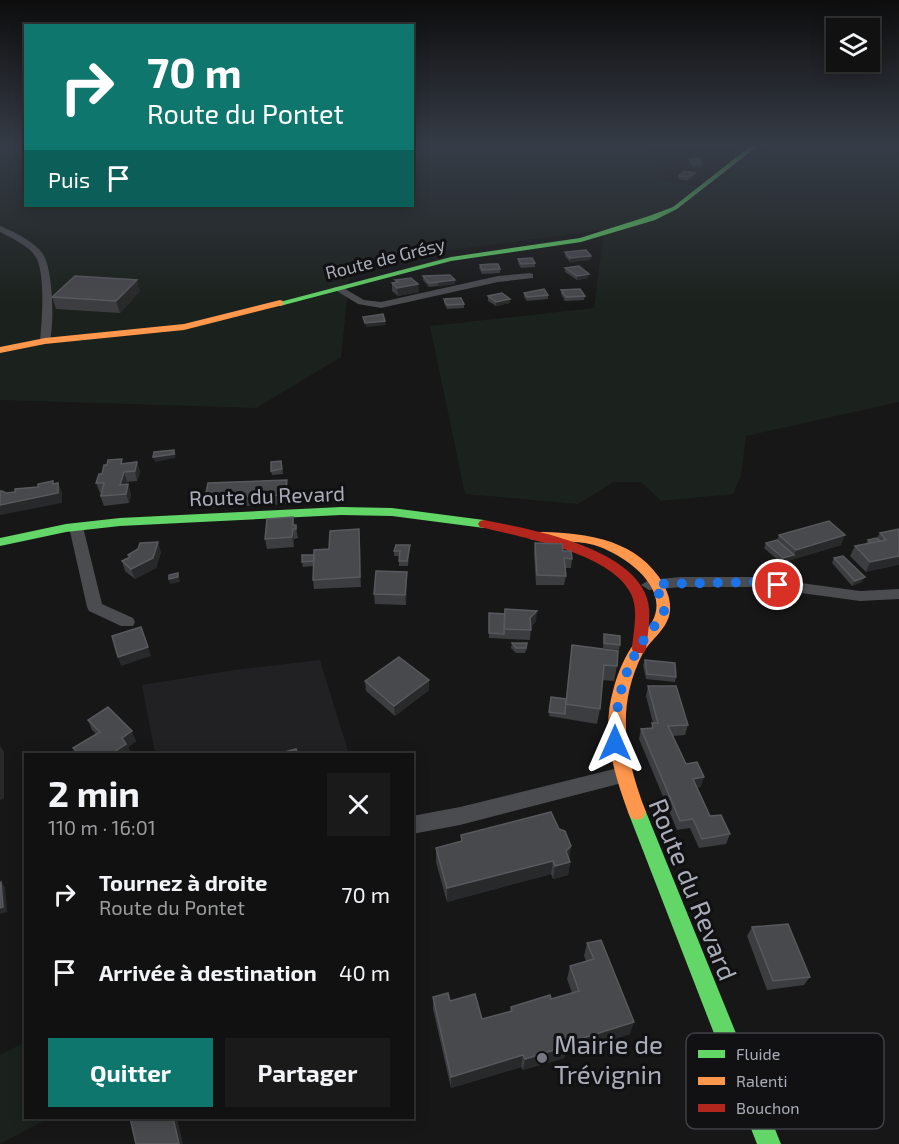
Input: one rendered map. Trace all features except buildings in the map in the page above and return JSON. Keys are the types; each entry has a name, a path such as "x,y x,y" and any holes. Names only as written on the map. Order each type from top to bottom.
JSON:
{"main road":[{"name":"Route de Grésy","path":"0,350 45,341 184,327 451,259 581,240 652,218 675,208 687,198"},
{"name":"Route du Revard","path":"0,542 76,527 156,520 391,512 443,518 535,536 593,554 622,573 634,586 640,605 639,649"},
{"name":"Route du Revard","path":"535,536 575,537 602,542 637,563 656,584 664,611 655,628 639,649 621,690 615,714 615,743 622,775 723,1033"},
{"name":"Route du Revard","path":"761,1129 766,1143"}],"street":[{"path":"0,228 40,255 45,271 44,291 47,317 45,341"},
{"path":"337,288 361,302 381,305 498,279 530,276"},
{"path":"76,527 95,607 127,622"},
{"path":"634,586 757,582 860,596 899,594"},
{"path":"414,825 502,806 622,775"}],"shaded area":[{"path":"0,198 24,198 24,207 414,207 414,198 899,198 899,402 746,436 741,476 733,494 661,501 641,482 614,482 578,504 465,494 430,326 594,308 604,230 351,263 341,357 256,408 0,400"},
{"path":"320,660 349,753 155,753 142,685 234,670"},
{"path":"24,1043 24,1119 47,1119 0,1144 0,1055"}],"traffic: fast":[{"path":"280,303 451,259 581,240 652,218 675,208 687,198"},
{"path":"0,542 66,528 120,522 341,511 392,512 484,524"},
{"path":"637,812 725,1033"},
{"path":"763,1129 769,1144"}],"traffic: slow":[{"path":"0,350 45,341 184,327 280,303"},
{"path":"535,536 583,539 609,546 643,568 659,588 663,599 662,617 638,649 627,671 617,711 618,750 622,770 637,812"}],"traffic: jam":[{"path":"484,524 569,546 612,566 628,579 638,593 642,621 639,649"}],"place":[{"name":"Mairie de Trévignin","path":"542,1058"}],"route":[{"path":"615,743 615,714 621,690 639,649 655,628 664,611 656,584 757,582 778,585"}]}
